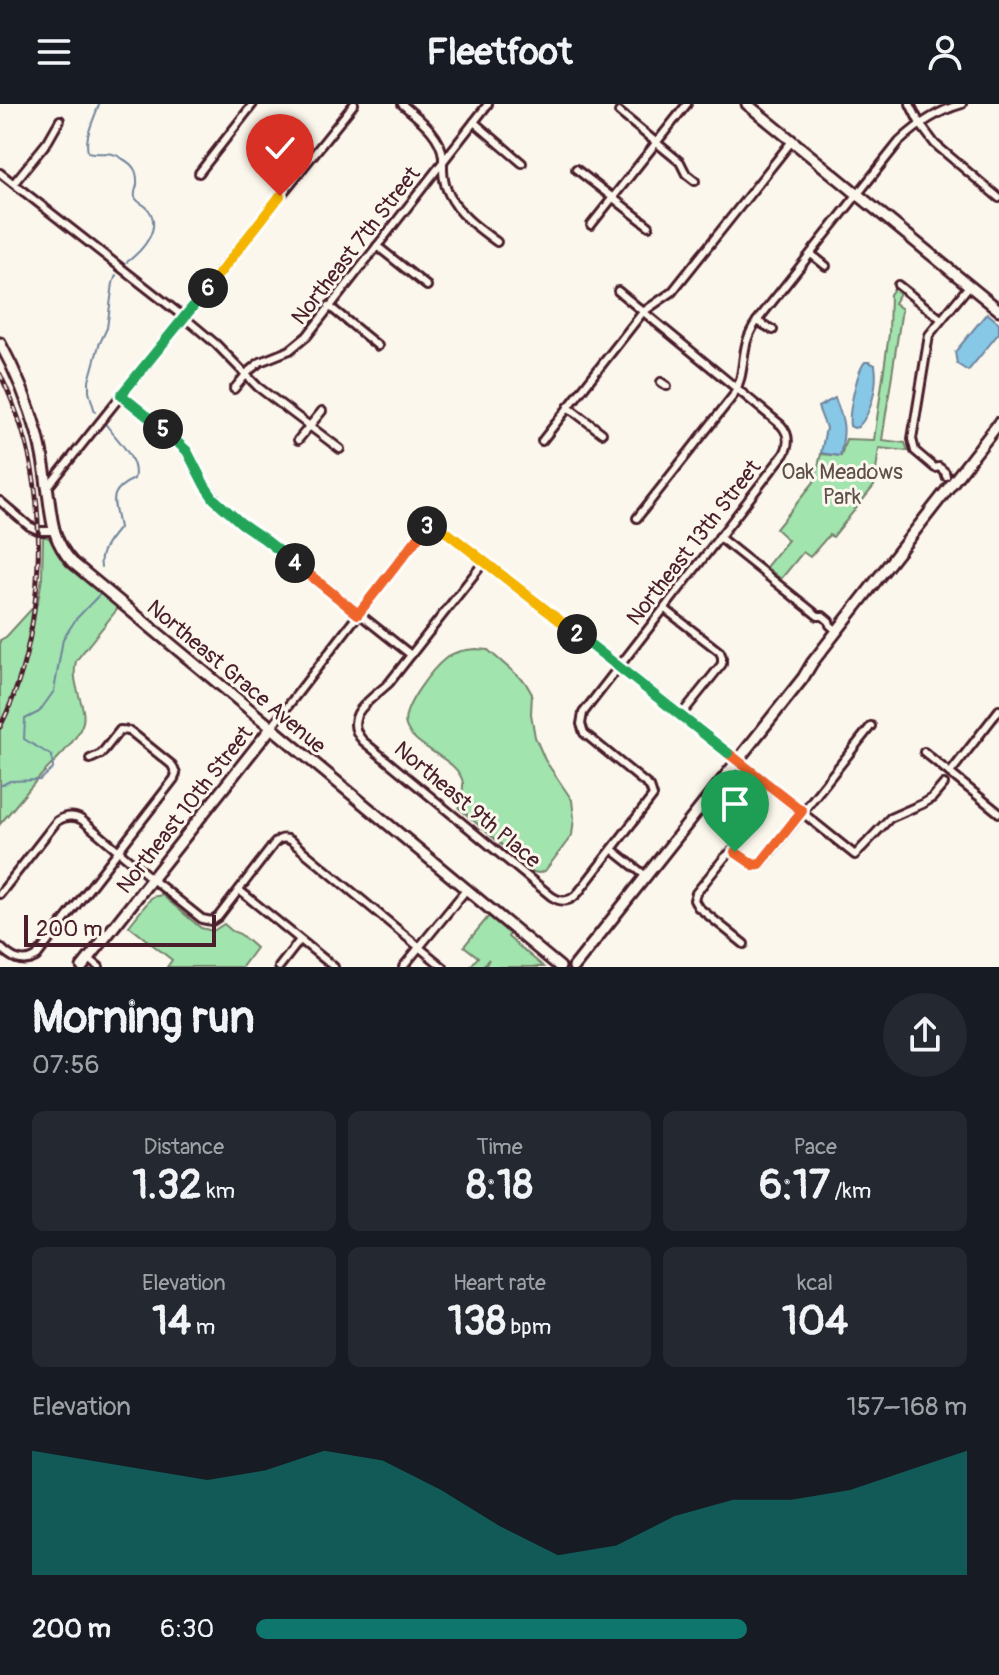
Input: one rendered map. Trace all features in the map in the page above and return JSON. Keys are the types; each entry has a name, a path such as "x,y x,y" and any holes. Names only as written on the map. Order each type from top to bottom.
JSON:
{"street":[{"path":"199,173 253,104"},
{"path":"48,487 354,104"},
{"path":"402,104 422,121 440,145 445,185 456,206 497,242"},
{"name":"Northeast 7th Street","path":"234,389 254,366 295,347 307,336 488,104"},
{"path":"591,225 687,104"},
{"path":"747,104 999,310"},
{"path":"910,104 920,124 942,150 999,198"},
{"path":"637,518 738,389 746,341 757,321 899,142 920,124 962,104"},
{"path":"619,112 680,162 686,174 695,181"},
{"path":"14,183 48,141 60,120"},
{"path":"474,122 522,163"},
{"path":"542,441 643,312 672,292 792,141"},
{"path":"576,169 649,226"},
{"path":"0,173 185,318 258,387 340,449"},
{"path":"377,246 427,286"},
{"path":"811,254 826,266"},
{"path":"898,285 941,319"},
{"path":"949,479 942,477 915,451 912,439 926,343 941,319 969,286"},
{"path":"618,291 738,389"},
{"path":"329,306 378,346"},
{"path":"757,321 773,330"},
{"name":"Northeast Grace Avenue","path":"0,343 28,404 38,436 53,531 72,562 560,967"},
{"name":"Northeast 13th Street","path":"613,850 652,800 654,793 588,737 581,724 586,708 784,454 788,444 783,427 738,389"},
{"path":"121,395 179,442 205,486 222,507 411,655 484,562 855,855 890,818 932,798 944,784"},
{"path":"568,407 602,433"},
{"path":"298,440 322,411"},
{"path":"574,967 803,678 833,628 949,479 999,423"},
{"path":"0,501 29,526 40,531 53,531"},
{"name":"Northeast 10th Street","path":"85,963 431,520 484,562"},
{"path":"719,537 818,616 825,626 833,628"},
{"path":"665,609 720,652 722,657 722,664 681,715"},
{"name":"Northeast 9th Place","path":"411,655 389,683 358,712 355,727 360,738 557,900 565,901 576,896 613,850"},
{"path":"950,773 999,710"},
{"path":"744,944 698,907 694,900 696,893 731,852 738,853 751,864 763,862 871,726"},
{"path":"0,947 19,960 29,961 39,954 176,774 172,765 126,729 120,730 101,754 90,759"},
{"path":"924,752 999,813"},
{"path":"0,894 57,821 69,816 83,820 152,879 202,919 209,921 218,917 274,844 282,839 291,841 443,967"},
{"path":"613,850 647,877"},
{"path":"239,890 334,967"},
{"path":"403,967 466,890"},
{"path":"279,967 300,940"},
{"path":"85,963 99,967"}],"green space":[{"name":"Oak Meadows Park","path":"895,288 900,293 894,303 902,309 882,440 905,443 908,451 879,448 874,486 833,537 829,535 810,557 803,552 781,579 766,567 788,540 776,529 814,482 821,454 841,456 846,439 874,440 889,334 890,294"},
{"path":"43,536 49,538 63,559 81,576 119,607 76,661 75,679 84,716 80,730 0,824 0,640 38,602"},
{"path":"488,650 525,682 532,694 535,737 545,760 572,800 572,835 545,871 539,873 533,872 459,808 463,786 460,774 418,741 406,726 408,710 433,670 453,654"},
{"path":"162,895 201,928 213,931 224,924 256,948 242,967 167,967 172,960 129,926 152,897"},
{"path":"489,916 510,933 508,937 544,967 485,967 489,959 482,967 470,967 478,957 464,946"}],"water":[{"path":"987,313 999,323 999,333 968,371 957,364 955,352"},
{"path":"865,362 875,365 875,389 867,414 854,428 850,426 852,402"},
{"path":"835,398 844,426 840,456 821,453 826,428 818,407"}],"waterway":[{"path":"99,104 88,134 88,152 113,154 130,164 137,176 135,197 152,216 149,238 127,262"},
{"path":"95,412 89,381 107,328 116,275"},
{"path":"101,567 103,551 119,528 115,494 134,479 135,471 130,456 104,422"},
{"path":"0,786 10,781 40,780 53,769 52,756 24,739 25,719 39,712 54,691 63,639 76,619 99,595"}],"railway":[{"path":"0,374 30,458 39,542 35,603 27,651 19,682 0,727"}],"route":[{"path":"280,196 121,395 179,442 205,486 222,507 358,614 431,520 802,811 760,864 754,865 735,852"}]}
